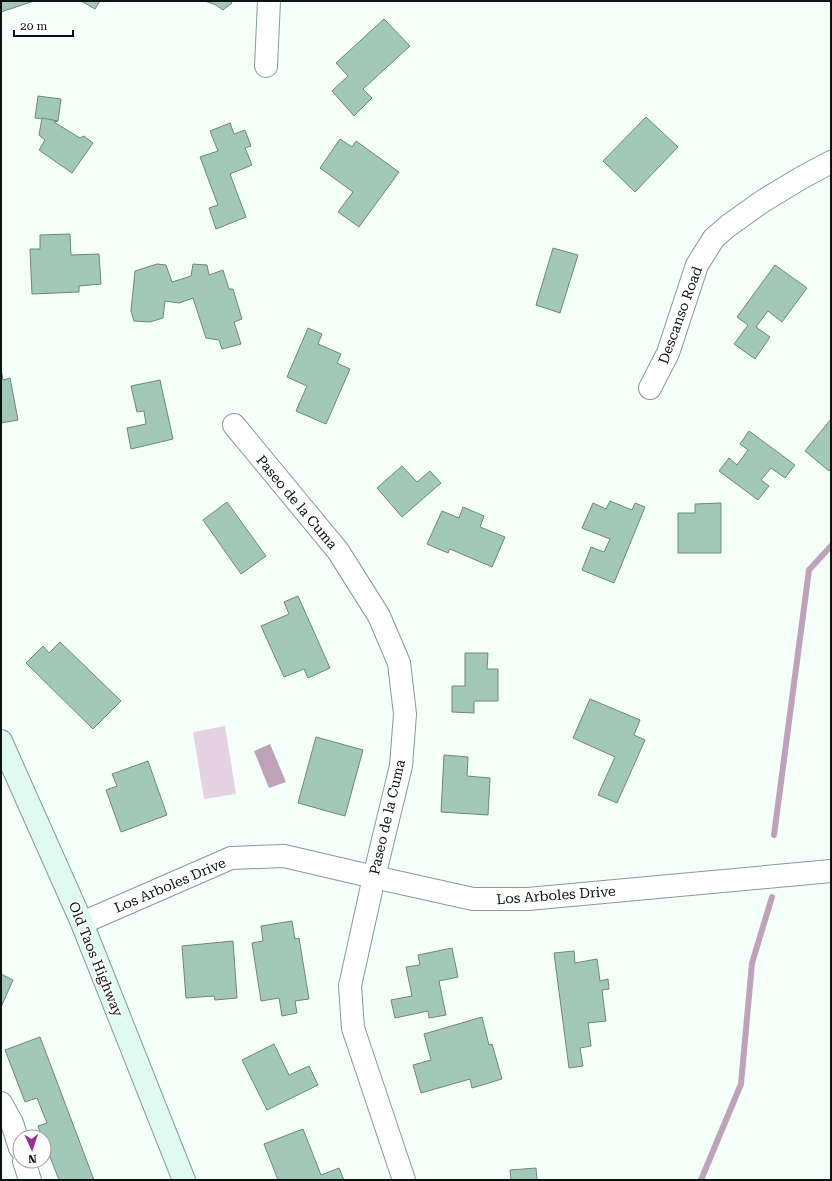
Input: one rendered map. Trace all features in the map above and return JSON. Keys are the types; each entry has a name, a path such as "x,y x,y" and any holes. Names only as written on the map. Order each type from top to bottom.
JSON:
{"street":[{"path":"266,66 269,1"},
{"name":"Descanso Road","path":"650,388 668,353 697,265 714,238 763,201 831,162"},
{"name":"Paseo de la Cuma","path":"234,425 338,551 379,616 399,664 405,714 401,766 374,877 350,986 353,1028 404,1180"},
{"name":"Old Taos Highway","path":"1,741 82,922 184,1180"},
{"name":"Los Arboles Drive","path":"82,922 231,858 284,856 473,899 528,899 831,871"},
{"path":"1,1104 14,1129"},
{"path":"27,1169 30,1180"}],"shaded area":[{"path":"225,726 236,794 204,799 193,732"},
{"path":"270,744 286,782 269,788 254,751"}],"building":[{"path":"1,1 34,1 1,12"},
{"path":"81,1 100,1 95,9"},
{"path":"205,1 230,1 232,3 223,10 216,5"},
{"path":"384,19 410,46 363,89 372,98 354,116 332,91 348,76 336,63"},
{"path":"38,96 61,99 58,121 35,118"},
{"path":"646,117 678,147 635,192 603,161"},
{"path":"42,118 58,121 54,122 80,138 84,136 93,143 72,173 39,150 45,140 39,135"},
{"path":"230,123 234,134 245,130 251,146 245,148 252,165 230,174 246,217 216,229 209,208 218,205 200,157 218,151 210,131"},
{"path":"340,139 352,147 356,141 399,172 359,227 338,212 353,192 320,168"},
{"path":"70,234 71,255 99,254 101,284 79,286 79,292 32,294 30,249 40,249 40,235"},
{"path":"553,248 578,255 560,313 536,305"},
{"path":"157,264 166,265 172,282 191,276 193,264 207,265 209,275 223,270 229,289 233,289 242,319 234,322 241,344 222,349 219,340 206,338 193,298 179,303 165,301 163,318 150,322 134,321 131,311 135,271"},
{"path":"775,265 807,288 782,322 768,311 756,327 770,337 755,359 734,344 748,325 737,317"},
{"path":"308,328 322,334 318,344 341,354 337,363 350,369 326,424 296,411 307,386 287,377"},
{"path":"1,368 3,380 10,378 18,420 1,423"},
{"path":"160,380 173,439 131,449 127,428 146,424 144,411 137,412 131,386"},
{"path":"831,419 831,468 829,471 805,451"},
{"path":"749,431 795,465 785,478 771,468 761,480 769,486 758,500 719,471 729,458 737,465 748,450 740,444"},
{"path":"402,466 417,482 430,471 441,483 402,517 377,488"},
{"path":"610,501 632,510 635,503 645,507 614,583 582,570 591,547 604,552 610,539 582,528 593,503 606,509"},
{"path":"227,502 266,556 241,574 203,520"},
{"path":"721,503 721,553 678,553 678,513 695,513 695,504"},
{"path":"463,507 484,516 480,527 505,537 492,567 450,549 448,553 427,544 442,511 459,518"},
{"path":"298,596 330,668 308,678 304,669 284,677 261,626 289,614 284,602"},
{"path":"60,642 121,701 93,729 26,663 43,646 49,653"},
{"path":"465,653 488,653 487,669 498,669 498,701 474,701 474,713 452,712 452,686 465,686"},
{"path":"590,699 640,720 634,735 645,740 617,803 598,795 615,757 573,738"},
{"path":"316,737 363,750 345,816 298,803"},
{"path":"444,755 468,757 467,776 490,778 488,815 441,812"},
{"path":"148,761 167,815 121,832 106,790 117,786 112,774"},
{"path":"292,921 295,939 299,938 309,999 295,1001 297,1013 282,1016 279,998 261,1001 252,943 263,941 261,926"},
{"path":"233,941 237,998 215,1000 214,996 186,998 182,946"},
{"path":"452,948 458,977 439,981 446,1015 429,1018 428,1011 395,1018 391,1000 412,996 406,967 420,965 418,955"},
{"path":"574,951 575,963 597,959 600,981 608,979 609,989 602,990 606,1021 588,1023 591,1046 580,1048 583,1066 569,1068 554,953"},
{"path":"1,974 13,980 1,1007"},
{"path":"482,1017 489,1045 492,1044 502,1079 472,1088 470,1079 421,1093 413,1065 431,1060 424,1034"},
{"path":"40,1037 94,1180 59,1180 52,1162 52,1129 39,1129 38,1126 47,1123 37,1098 25,1102 5,1050"},
{"path":"274,1044 289,1075 309,1066 318,1085 267,1110 242,1060"},
{"path":"303,1129 321,1175 339,1168 344,1180 278,1180 264,1144"},
{"path":"536,1168 537,1180 511,1180 510,1170"}],"waterway":[{"path":"774,835 809,570 831,546"},
{"path":"701,1180 741,1084 752,963 772,897"}]}
